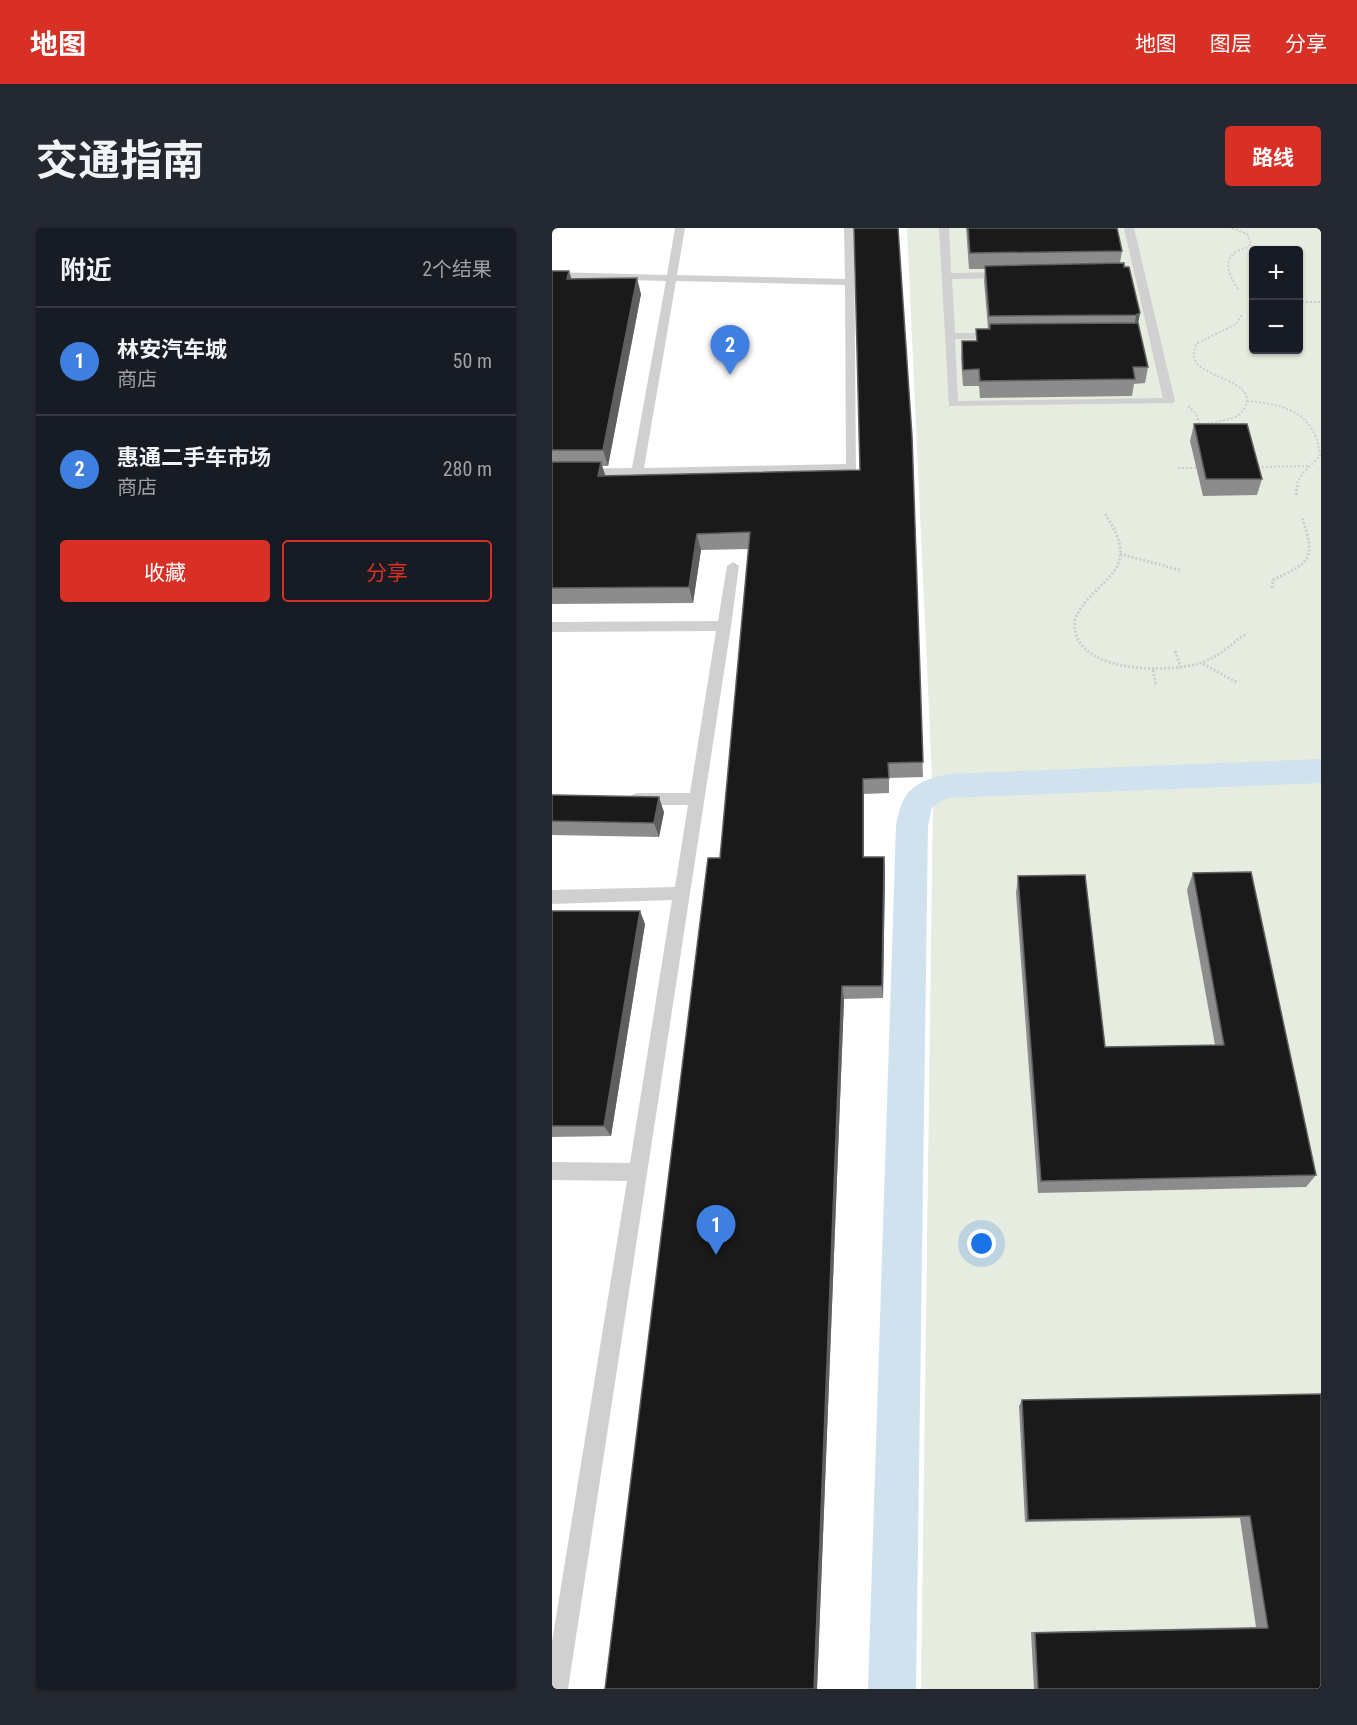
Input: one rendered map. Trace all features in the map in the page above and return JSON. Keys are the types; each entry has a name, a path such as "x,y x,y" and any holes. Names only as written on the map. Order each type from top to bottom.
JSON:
{"lane":[{"path":"637,472 680,228"},
{"path":"552,473 852,468 849,228"},
{"path":"945,228 953,404 1169,401 1154,334 1134,272 1130,228"},
{"path":"947,276 1015,274"},
{"path":"552,275 849,282"},
{"path":"1142,334 1154,334"},
{"path":"950,336 1010,335"},
{"path":"556,1689 733,566"},
{"path":"552,627 724,626"},
{"path":"619,799 696,799"},
{"path":"552,897 681,894"},
{"path":"552,1171 637,1172"}],"path":[{"path":"1232,228 1247,234 1251,243 1249,247 1231,255 1227,261 1226,268 1238,289"},
{"path":"1303,302 1321,302"},
{"path":"1201,432 1200,425 1232,418 1244,410 1247,401 1245,394 1237,385 1205,371 1196,364 1193,356 1196,344 1236,324 1242,315"},
{"path":"1247,401 1275,405 1296,413 1311,423 1317,432 1321,444 1320,456 1299,476 1296,495"},
{"path":"1250,467 1311,466"},
{"path":"1178,468 1196,468"},
{"path":"1105,514 1119,535 1120,554 1110,580 1080,610 1074,622 1074,634 1078,643 1092,655 1113,664 1153,670 1181,668 1202,663 1248,633"},
{"path":"1272,588 1273,580 1294,572 1305,563 1310,553 1302,517"},
{"path":"1120,554 1180,570"},
{"path":"1175,651 1181,668"},
{"path":"1202,663 1238,683"},
{"path":"1153,670 1156,686"}],"shaded area":[{"path":"907,228 1321,228 1321,1689 921,1689 933,799"}],"building":[{"path":"854,228 898,228 912,436 923,762 888,763 889,778 863,779 863,857 884,857 882,986 842,986 814,1689 605,1689 708,858 720,858 750,532 697,534 689,587 552,588 552,462 601,462 598,476 860,470"},
{"path":"968,228 1117,228 1122,251 970,253"},
{"path":"1124,263 1124,267 1129,267 1140,313 1136,315 989,316 985,266"},
{"path":"552,271 569,271 567,279 637,278 603,450 552,450"},
{"path":"1138,323 1148,367 1133,367 1135,379 980,381 979,369 963,370 962,341 977,341 976,329 990,329 990,324"},
{"path":"1194,424 1247,424 1262,479 1206,479"},
{"path":"552,795 659,797 654,823 552,821"},
{"path":"1251,872 1316,1175 1041,1181 1018,876 1085,875 1105,1047 1224,1045 1193,873"},
{"path":"552,911 640,911 604,1126 552,1126"},
{"path":"1321,1394 1321,1689 1038,1689 1035,1633 1268,1628 1250,1516 1028,1520 1022,1400"}],"waterway":[{"path":"892,1689 912,826 915,809 925,794 947,786 1321,771"}],"place":[{"name":"惠通二手车市场","path":"730,375"},
{"name":"林安汽车城","path":"716,1255"}]}
